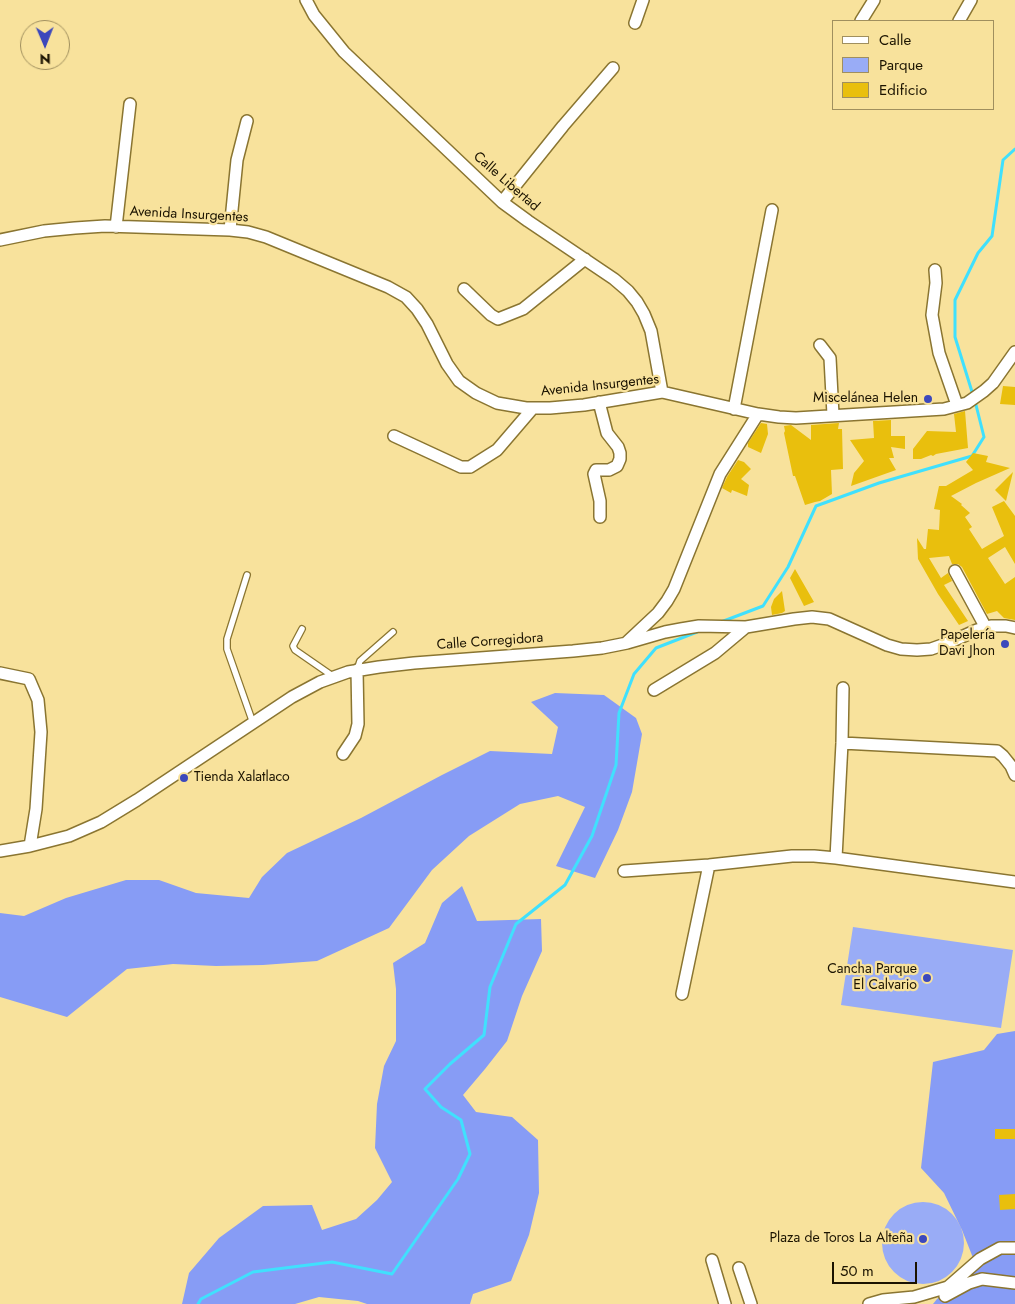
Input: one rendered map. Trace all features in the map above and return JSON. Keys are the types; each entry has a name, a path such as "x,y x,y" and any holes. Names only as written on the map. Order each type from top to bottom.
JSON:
{"street":[{"name":"Calle Libertad","path":"306,0 314,15 344,52 502,202 614,279 628,291 644,314 651,331 662,392"},
{"path":"635,23 643,0"},
{"path":"862,20 874,0"},
{"path":"960,20 971,0"},
{"path":"502,202 563,126 613,68"},
{"path":"116,227 130,104"},
{"path":"230,230 238,160 246,121"},
{"path":"734,409 772,210"},
{"name":"Avenida Insurgentes","path":"0,240 44,231 116,227 230,230 266,237 406,297 427,324 447,364 459,381 476,394 497,402 526,408 550,408 662,392 779,418 944,409 962,404"},
{"path":"464,289 491,315 498,319 523,309 584,259"},
{"path":"935,270 936,283 932,315 939,353 962,404 993,384 1015,352"},
{"path":"820,345 830,358 833,415"},
{"path":"599,402 607,433 618,447 620,453 617,466 609,470 596,470 594,474 600,501 600,517"},
{"path":"394,436 461,467 470,467 497,450 533,408"},
{"path":"627,643 658,613 674,589 720,474 758,414"},
{"path":"955,571 986,628"},
{"name":"Calle Corregidora","path":"0,851 30,846 68,836 101,822 292,697 320,682 357,670 414,663 573,652 627,643 665,632 699,626 746,627 812,617 829,619 887,645 901,649 917,650 931,649 991,626 1015,628"},
{"path":"654,690 715,653 746,627"},
{"path":"343,754 356,736 358,724 357,670"},
{"path":"0,674 28,679 38,700 41,732 36,808 30,846"},
{"path":"836,858 843,688"},
{"path":"842,743 997,751 1011,766 1015,775"},
{"path":"624,871 709,865 792,856 836,858 1015,882"},
{"path":"682,994 709,865"},
{"path":"869,1304 883,1300 914,1297 948,1287 980,1259 1000,1248 1015,1248"},
{"path":"712,1260 725,1304"},
{"path":"739,1268 751,1304"},
{"path":"914,1297 930,1300 982,1279 1015,1283"}],"lane":[{"path":"246,575 228,639 227,649 252,723"},
{"path":"302,628 293,646 295,650 334,677"},
{"path":"357,670 360,661 393,632"}],"green space":[{"name":"Cancha Parque El Calvario","path":"853,927 1013,950 1001,1028 841,1005"},
{"name":"Plaza de Toros La Alteña","path":"915,1202 931,1202 946,1209 957,1220 964,1235 961,1259 952,1272 931,1284 915,1284 900,1277 889,1266 882,1251 882,1235 889,1220 900,1209"}],"shaded area":[{"path":"555,693 604,695 636,718 642,734 632,792 618,830 595,878 556,866 585,807 558,796 520,804 469,836 432,870 389,928 317,961 216,966 173,964 127,969 67,1017 0,997 0,913 24,916 66,898 126,880 159,880 196,893 249,898 262,877 287,853 361,818 490,751 552,754 558,727 531,702"},
{"path":"462,886 477,921 541,919 542,951 522,996 507,1041 463,1095 476,1112 512,1117 538,1140 539,1193 529,1235 511,1281 473,1294 470,1304 367,1304 358,1301 319,1297 295,1304 182,1304 189,1273 219,1238 263,1206 312,1205 322,1230 356,1219 377,1200 392,1182 375,1148 377,1104 384,1066 396,1041 396,989 393,963 425,943 442,903"},
{"path":"1015,1031 1015,1304 933,1304 977,1268 962,1230 944,1193 921,1168 933,1062 984,1050 997,1034"}],"building":[{"path":"1003,386 1015,387 1015,405 1000,404"},
{"path":"965,411 968,448 931,455 921,459 913,459 913,449 927,431 956,432 954,414"},
{"path":"891,420 891,436 905,436 905,449 891,447 894,458 889,458 896,470 851,486 854,473 864,461 850,440 874,438 873,421"},
{"path":"761,423 767,424 768,434 761,453 748,447 748,443"},
{"path":"839,423 838,429 842,429 843,469 831,470 832,494 820,501 805,505 795,476 793,476 784,426 791,425 811,440 811,425"},
{"path":"973,453 988,456 986,462 1010,468 951,496 970,513 965,517 972,527 969,529 982,549 1004,536 992,507 1004,501 1015,516 1015,564 1005,547 988,558 1005,584 1015,577 1015,620 1004,618 997,611 987,614 962,567 958,564 952,564 949,556 929,558 941,578 948,573 952,581 944,585 968,621 959,625 918,559 917,538 924,549 926,549 928,529 939,530 940,510 934,509 939,486 946,486 973,470 966,462"},
{"path":"738,460 744,462 751,469 741,479 749,485 747,496 732,490 731,493 722,488"},
{"path":"1013,472 1006,501 995,490"},
{"path":"795,569 814,602 804,606 790,578"},
{"path":"782,591 785,611 772,615 771,607 774,599"},
{"path":"995,1129 1015,1129 1015,1139 995,1139"},
{"path":"1015,1194 1015,1209 1000,1210 999,1195"}],"waterway":[{"path":"973,395 955,337 955,300 978,253 992,236 1003,160 1015,149"},
{"path":"721,622 763,606 788,567 816,506 879,483 972,456 984,437 975,401"},
{"path":"198,1304 201,1299 253,1272 332,1262 392,1274 458,1179 470,1154 461,1120 441,1107 425,1089 450,1064 484,1035 490,987 516,924 565,885 592,836 616,765 619,713 634,674 656,648 697,632"}],"place":[{"name":"Miscelánea Helen","path":"928,399"},
{"name":"Papelería Davi Jhon","path":"1005,644"},
{"name":"Tienda Xalatlaco","path":"184,778"},
{"name":"Cancha Parque El Calvario","path":"927,978"},
{"name":"Plaza de Toros La Alteña","path":"923,1239"}]}
